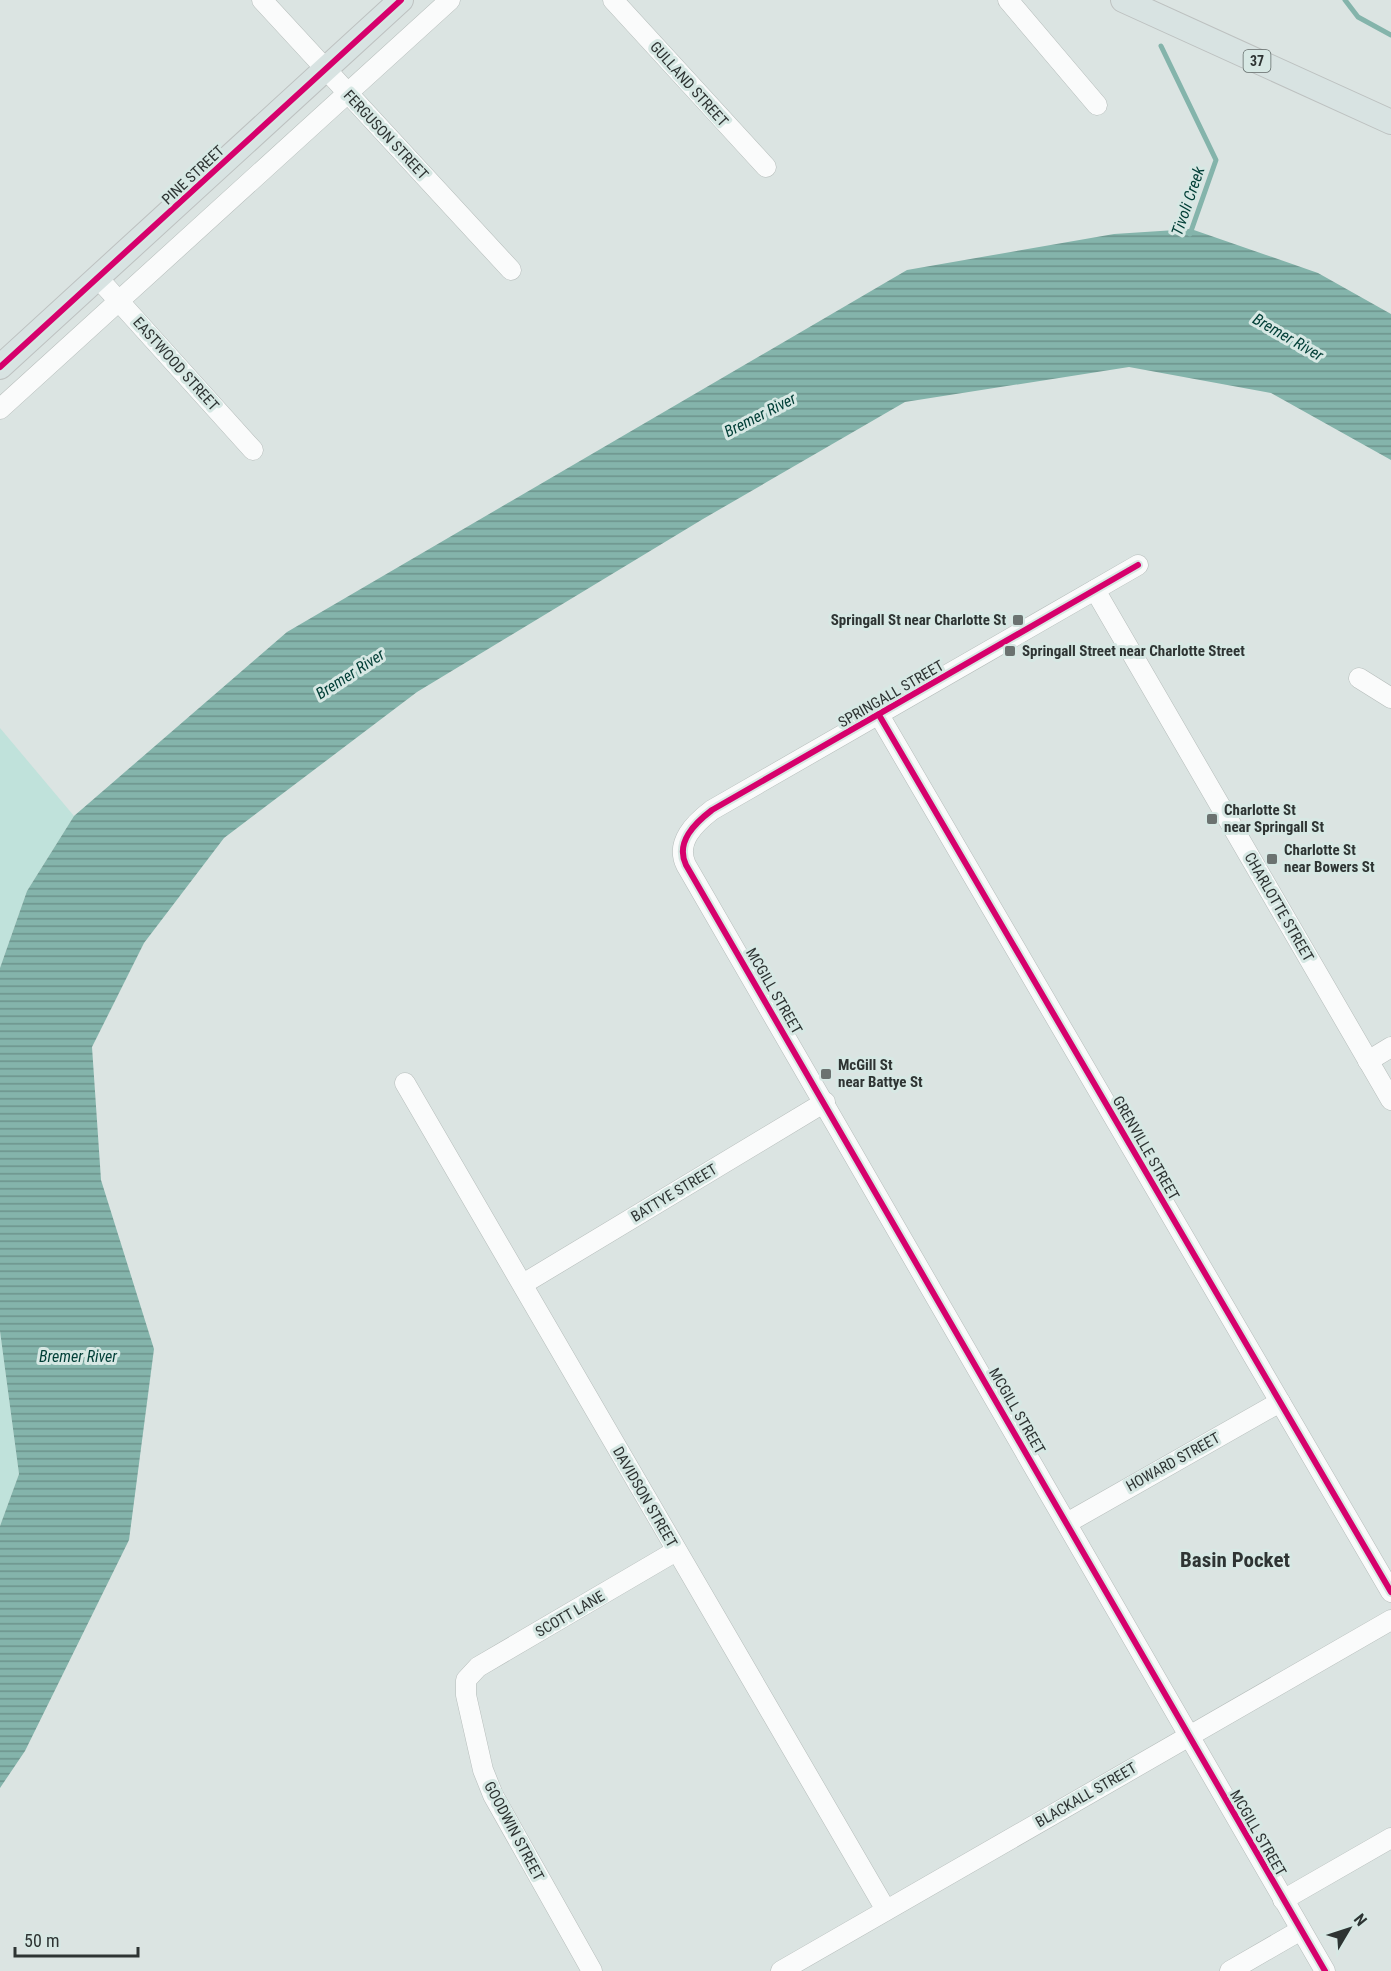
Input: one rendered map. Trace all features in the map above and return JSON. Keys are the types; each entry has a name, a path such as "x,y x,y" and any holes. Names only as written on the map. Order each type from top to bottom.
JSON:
{"main road":[{"name":"PINE STREET","path":"0,367 401,0"},
{"name":"37","path":"1123,0 1391,122"}],"street":[{"name":"FERGUSON STREET","path":"262,0 511,270"},
{"path":"0,409 450,0"},
{"name":"GULLAND STREET","path":"613,0 766,167"},
{"path":"1008,0 1097,105"},
{"name":"EASTWOOD STREET","path":"98,278 253,450"},
{"name":"SPRINGALL STREET","path":"686,865 682,851 684,844 693,828 712,810 1138,564"},
{"name":"CHARLOTTE STREET","path":"1095,590 1391,1100"},
{"path":"1359,678 1391,698"},
{"name":"GRENVILLE STREET","path":"879,715 1391,1592"},
{"name":"MCGILL STREET","path":"686,865 1325,1971"},
{"path":"1368,1061 1391,1047"},
{"name":"DAVIDSON STREET","path":"405,1083 886,1911"},
{"name":"BATTYE STREET","path":"523,1284 825,1102"},
{"name":"HOWARD STREET","path":"1067,1523 1280,1402"},
{"name":"SCOTT LANE","path":"466,1680 478,1667 676,1551"},
{"name":"BLACKALL STREET","path":"781,1971 1391,1620"},
{"name":"GOODWIN STREET","path":"466,1680 466,1695 489,1787 592,1971"},
{"path":"1283,1900 1391,1838"},
{"path":"1230,1971 1301,1930"}],"shaded area":[{"path":"0,728 74,816 27,891 0,968"},
{"path":"0,1331 19,1474 0,1526"}],"water":[{"name":"Bremer River","path":"1191,229 1318,273 1391,314 1391,460 1271,393 1129,367 905,402 703,519 417,692 224,838 144,943 92,1047 101,1180 154,1349 129,1540 25,1751 0,1788 0,1526 19,1474 0,1331 0,968 27,891 74,816 287,632 907,270 1114,234"}],"waterway":[{"name":"Tivoli Creek","path":"1345,0 1358,17 1391,35"},
{"name":"Tivoli Creek","path":"1161,46 1216,160 1190,234"}],"cycle path":[{"path":"0,367 401,0"},
{"path":"1138,565 712,810 693,827 685,841 683,857 1325,1971"},
{"path":"879,715 1391,1592"}],"place":[{"name":"Springall St near Charlotte St","path":"1018,620"},
{"name":"Springall Street near Charlotte Street","path":"1010,651"},
{"name":"Charlotte St near Springall St","path":"1212,819"},
{"name":"Charlotte St near Bowers St","path":"1272,859"},
{"name":"McGill St near Battye St","path":"826,1074"}],"district":[{"name":"Basin Pocket","path":"1235,1560"}]}
